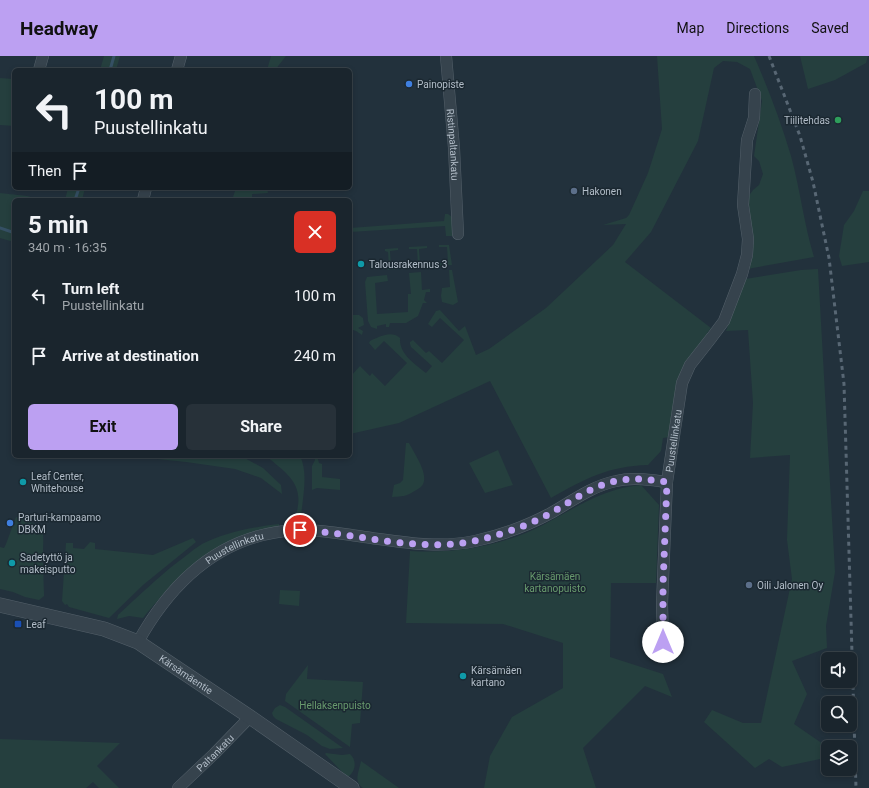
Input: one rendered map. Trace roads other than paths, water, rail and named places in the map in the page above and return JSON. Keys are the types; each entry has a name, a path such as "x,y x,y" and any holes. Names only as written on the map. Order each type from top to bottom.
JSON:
{"street":[{"path":"40,68 43,56"},
{"path":"178,68 181,56"},
{"name":"Ristinpaltankatu","path":"446,56 454,148 458,234"},
{"name":"Puustellinkatu","path":"138,642 147,625 166,599 193,571 215,555 250,539 300,530 320,531 416,544 458,544 499,535 522,527 550,514 603,484 627,479 646,479 667,482 682,383 690,365 724,321 742,274 747,255 748,240 743,205 747,140 754,118 755,94"},
{"path":"663,642 663,591 667,482"},
{"name":"Kärsämäentie","path":"0,605 104,629 138,642 352,788"},
{"name":"Paltankatu","path":"178,788 250,717"}],"waterway":[{"path":"111,68 114,56"},
{"path":"76,198 78,190"},
{"path":"0,228 12,232"}],"railway":[{"path":"769,56 800,136 813,182 829,258 844,384 856,788"}],"place":[{"name":"Painopiste","path":"409,84"},
{"name":"Tiilitehdas","path":"838,120"},
{"name":"Hakonen","path":"574,191"},
{"name":"Talousrakennus 3","path":"361,264"},
{"name":"Leaf Center, Whitehouse","path":"23,482"},
{"name":"Parturi-kampaamo DBKM","path":"10,523"},
{"name":"Sadetyttö ja makeisputto","path":"12,563"},
{"name":"Oili Jalonen Oy","path":"749,585"},
{"name":"Leaf","path":"18,624"},
{"name":"Kärsämäen kartano","path":"463,676"}],"park label":[{"name":"Kärsämäen kartanopuisto","path":"555,582"},
{"name":"Hellaksenpuisto","path":"335,705"}]}
